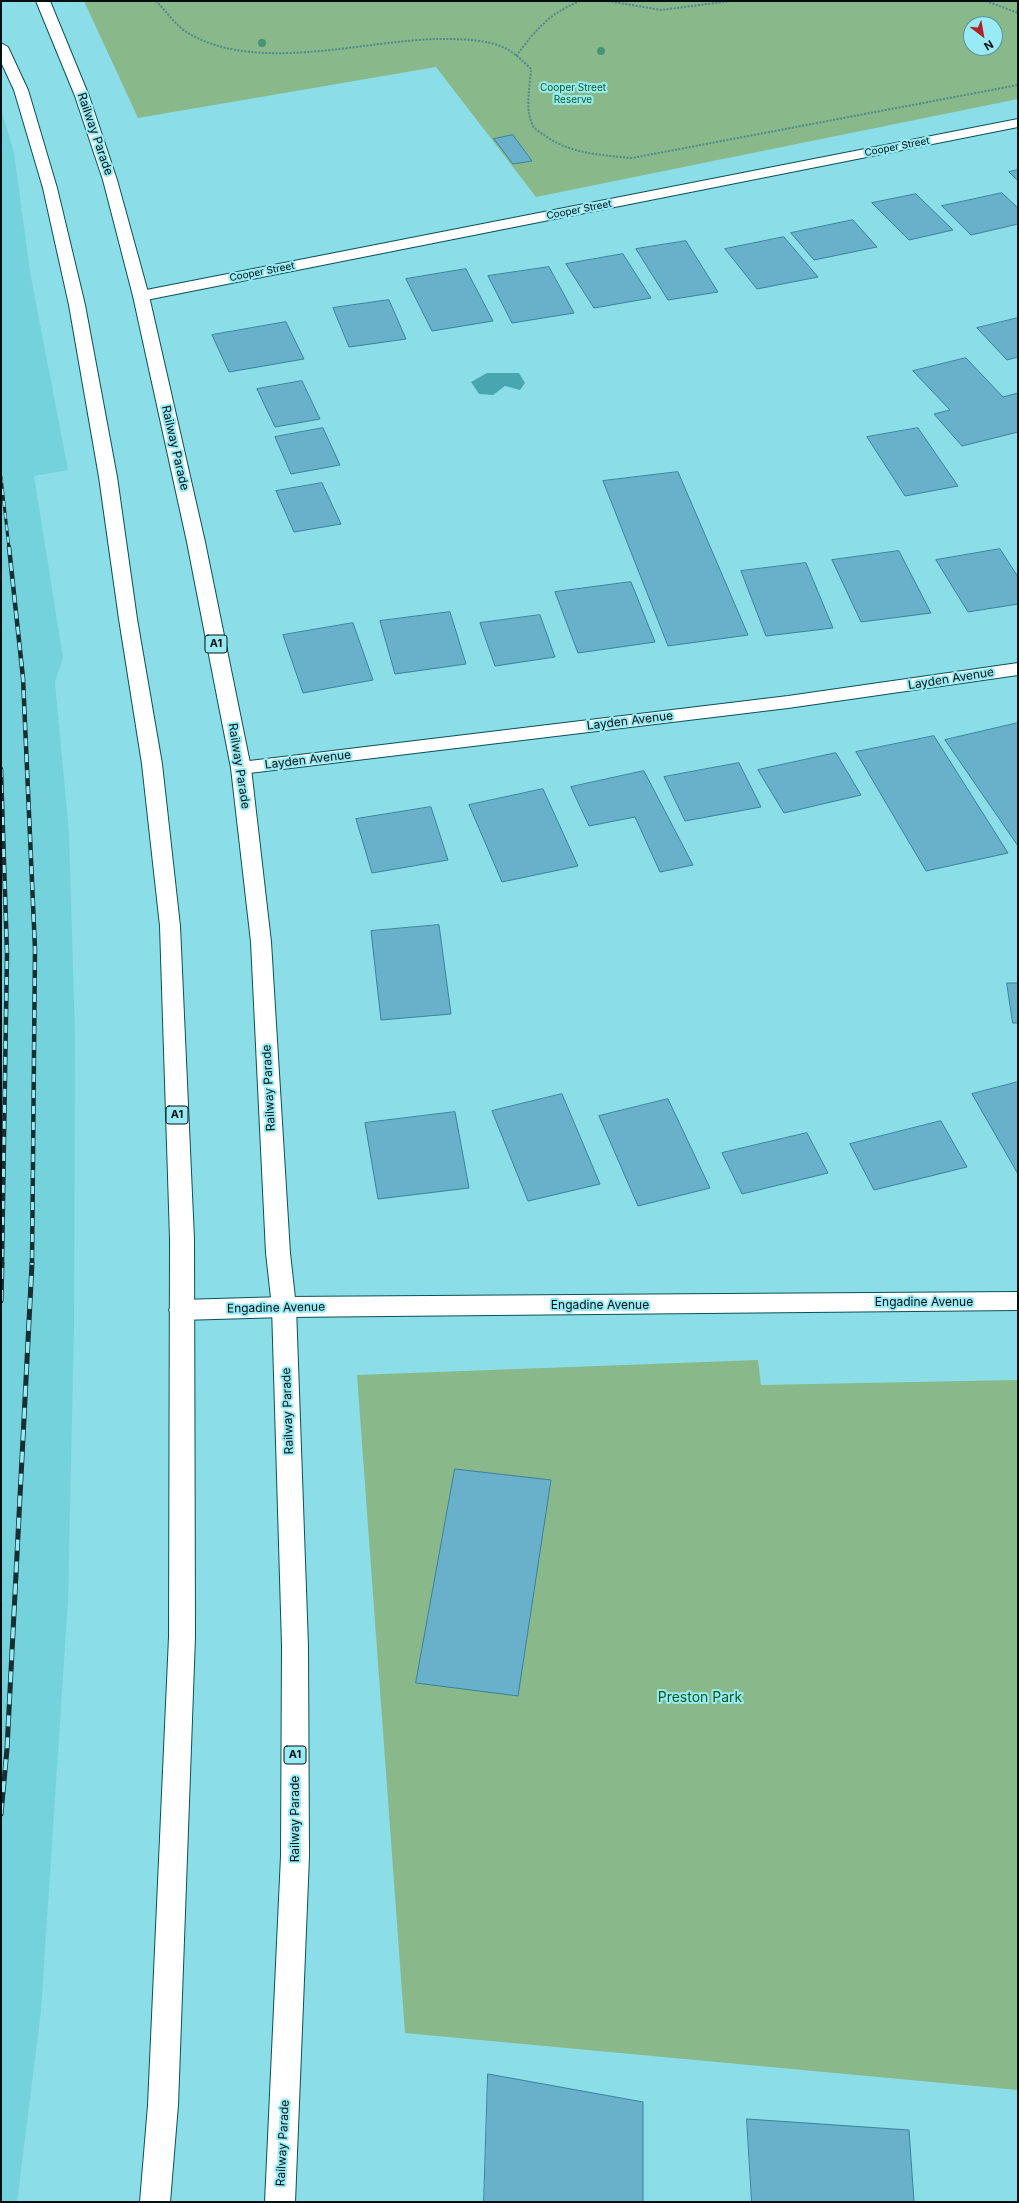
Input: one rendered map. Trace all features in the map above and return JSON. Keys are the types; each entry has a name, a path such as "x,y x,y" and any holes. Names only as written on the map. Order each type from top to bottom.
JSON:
{"main road":[{"name":"Railway Parade","path":"43,1 82,96 106,166 141,296 196,542 241,768 261,942 278,1253 284,1307 295,1646 295,1856 280,2202"},
{"name":"A1","path":"1,47 21,90 50,188 77,306 108,477 128,619 152,764 170,926 182,1239 182,1637 163,2105 155,2202"},
{"name":"Cooper Street","path":"141,296 1018,123"},
{"name":"Layden Avenue","path":"241,768 788,702 1018,669"},
{"name":"Engadine Avenue","path":"181,1310 284,1307 1018,1301"}],"path":[{"path":"156,1 188,33 234,51 268,53 434,38 477,41 503,47 531,69 532,89 528,107 532,126 549,140 571,151 632,158 1018,85"},
{"path":"516,56 544,19 560,9 580,1"},
{"path":"608,1 661,10 731,1"},
{"path":"986,1 1018,13"}],"shaded area":[{"path":"1,109 14,153 30,272 68,470 34,476 63,658 55,682 69,833 75,1036 74,1327 68,1600 41,2011 17,2202 1,2202"},
{"path":"487,373 519,373 525,383 520,390 505,386 493,395 479,394 471,382"}],"green space":[{"name":"Cooper Street Reserve","path":"84,1 1018,1 1018,99 536,197 436,67 138,118"},
{"name":"Preston Park","path":"758,1360 761,1385 1018,1380 1018,2090 405,2033 357,1375"}],"building":[{"path":"513,135 532,161 513,164 494,139"},
{"path":"1018,170 1018,181 1009,172"},
{"path":"1002,193 1018,208 1018,224 971,235 942,206"},
{"path":"916,194 953,230 909,240 872,203"},
{"path":"853,220 877,247 814,260 791,233"},
{"path":"784,237 818,277 757,289 725,249"},
{"path":"686,241 718,292 668,300 636,249"},
{"path":"623,254 651,298 594,308 566,264"},
{"path":"549,267 574,313 512,323 488,276"},
{"path":"466,269 493,321 432,331 406,279"},
{"path":"389,300 406,339 349,347 333,308"},
{"path":"1018,318 1018,357 1007,360 977,328"},
{"path":"286,322 304,359 229,372 212,335"},
{"path":"966,358 1003,397 1018,393 1018,432 962,446 934,414 950,410 913,371"},
{"path":"302,381 320,419 275,427 257,389"},
{"path":"323,428 340,465 291,474 275,437"},
{"path":"918,428 958,486 905,496 867,437"},
{"path":"678,472 748,635 668,646 603,481"},
{"path":"322,483 341,524 294,532 276,491"},
{"path":"1000,549 1018,577 1018,604 968,612 936,560"},
{"path":"899,551 931,613 861,622 832,560"},
{"path":"806,563 833,628 766,636 741,571"},
{"path":"631,582 655,642 578,653 555,592"},
{"path":"450,612 466,664 395,674 380,621"},
{"path":"540,615 555,657 495,666 480,623"},
{"path":"353,623 373,680 303,693 283,635"},
{"path":"1018,723 1018,846 945,740"},
{"path":"934,736 1008,853 926,871 856,752"},
{"path":"836,753 861,795 784,813 758,770"},
{"path":"739,763 761,807 685,821 664,777"},
{"path":"644,771 693,865 660,872 635,817 589,826 571,787"},
{"path":"543,789 578,866 502,882 469,805"},
{"path":"431,807 448,860 372,873 356,819"},
{"path":"439,925 451,1014 381,1020 371,931"},
{"path":"1007,983 1018,983 1018,1023 1013,1023"},
{"path":"1018,1082 1018,1174 972,1094"},
{"path":"562,1094 600,1184 528,1201 492,1111"},
{"path":"668,1099 710,1188 638,1206 599,1116"},
{"path":"455,1112 469,1188 378,1199 365,1123"},
{"path":"941,1121 967,1167 874,1190 850,1144"},
{"path":"807,1133 828,1173 742,1194 722,1153"},
{"path":"455,1469 551,1480 518,1696 416,1683"},
{"path":"488,2074 643,2102 643,2202 484,2202"},
{"path":"747,2119 909,2130 914,2202 752,2202"}],"railway":[{"path":"1,477 9,548"},
{"path":"9,547 23,678 35,949 32,1264"},
{"path":"1,769 7,954 2,1264"},
{"path":"1,1301 2,1263"},
{"path":"1,1814 7,1749 32,1263"}]}
